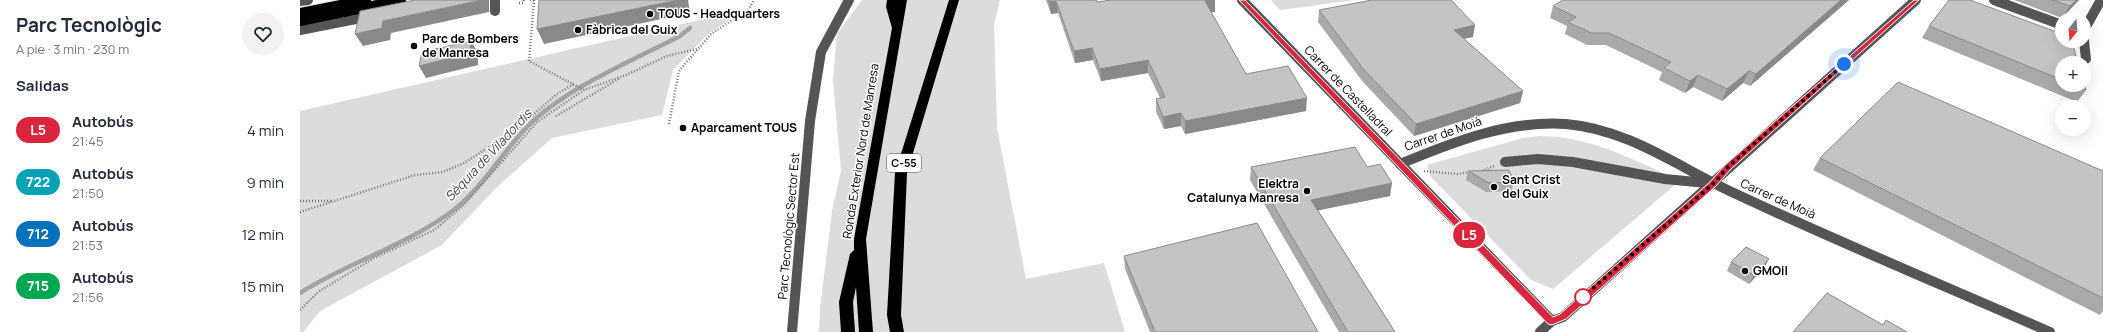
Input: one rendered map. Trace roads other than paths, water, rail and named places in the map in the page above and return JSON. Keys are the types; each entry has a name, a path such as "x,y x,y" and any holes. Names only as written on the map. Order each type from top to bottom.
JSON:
{"highway":[{"path":"892,0 891,7 897,31"},
{"name":"Ronda Exterior Nord de Manresa","path":"866,332 860,239 902,0"},
{"name":"C-55","path":"897,332 894,315 901,173 954,0"},
{"path":"848,332 846,302 860,239"},
{"path":"894,315 901,332"}],"main road":[{"path":"300,9 346,0"},
{"path":"300,13 366,0"},
{"path":"300,21 401,0"}],"street":[{"path":"300,1 308,0"},
{"path":"495,0 495,11"},
{"name":"Parc Tecnològic Sector Est","path":"792,332 810,121 820,52 849,0"},
{"name":"Carrer de Castelladral","path":"1242,0 1552,321"},
{"path":"1540,332 1552,321 1563,317 1713,184 1728,167 1916,0"},
{"path":"1994,0 2055,22"},
{"path":"2091,18 2102,0"},
{"path":"300,30 380,14"},
{"name":"Carrer de Moià","path":"1400,164 1464,138 1519,124 1566,124 1591,127 1621,137 1713,184 2050,332"},
{"path":"1505,162 1538,160 1573,162 1665,178 1713,184"}],"waterway":[{"name":"Sèquia de Viladordis","path":"300,293 437,222 465,200 483,181 525,129 558,101 598,77 680,36 690,28"}],"place":[{"name":"TOUS - Headquarters","path":"650,14"},
{"name":"Fàbrica del Guix","path":"578,30"},
{"name":"Parc de Bombers de Manresa","path":"414,46"},
{"name":"Aparcament TOUS","path":"683,128"},
{"name":"Sant Crist del Guix","path":"1494,187"},
{"name":"Elektra Catalunya Manresa","path":"1307,191"},
{"name":"GMOil","path":"1745,271"}]}
